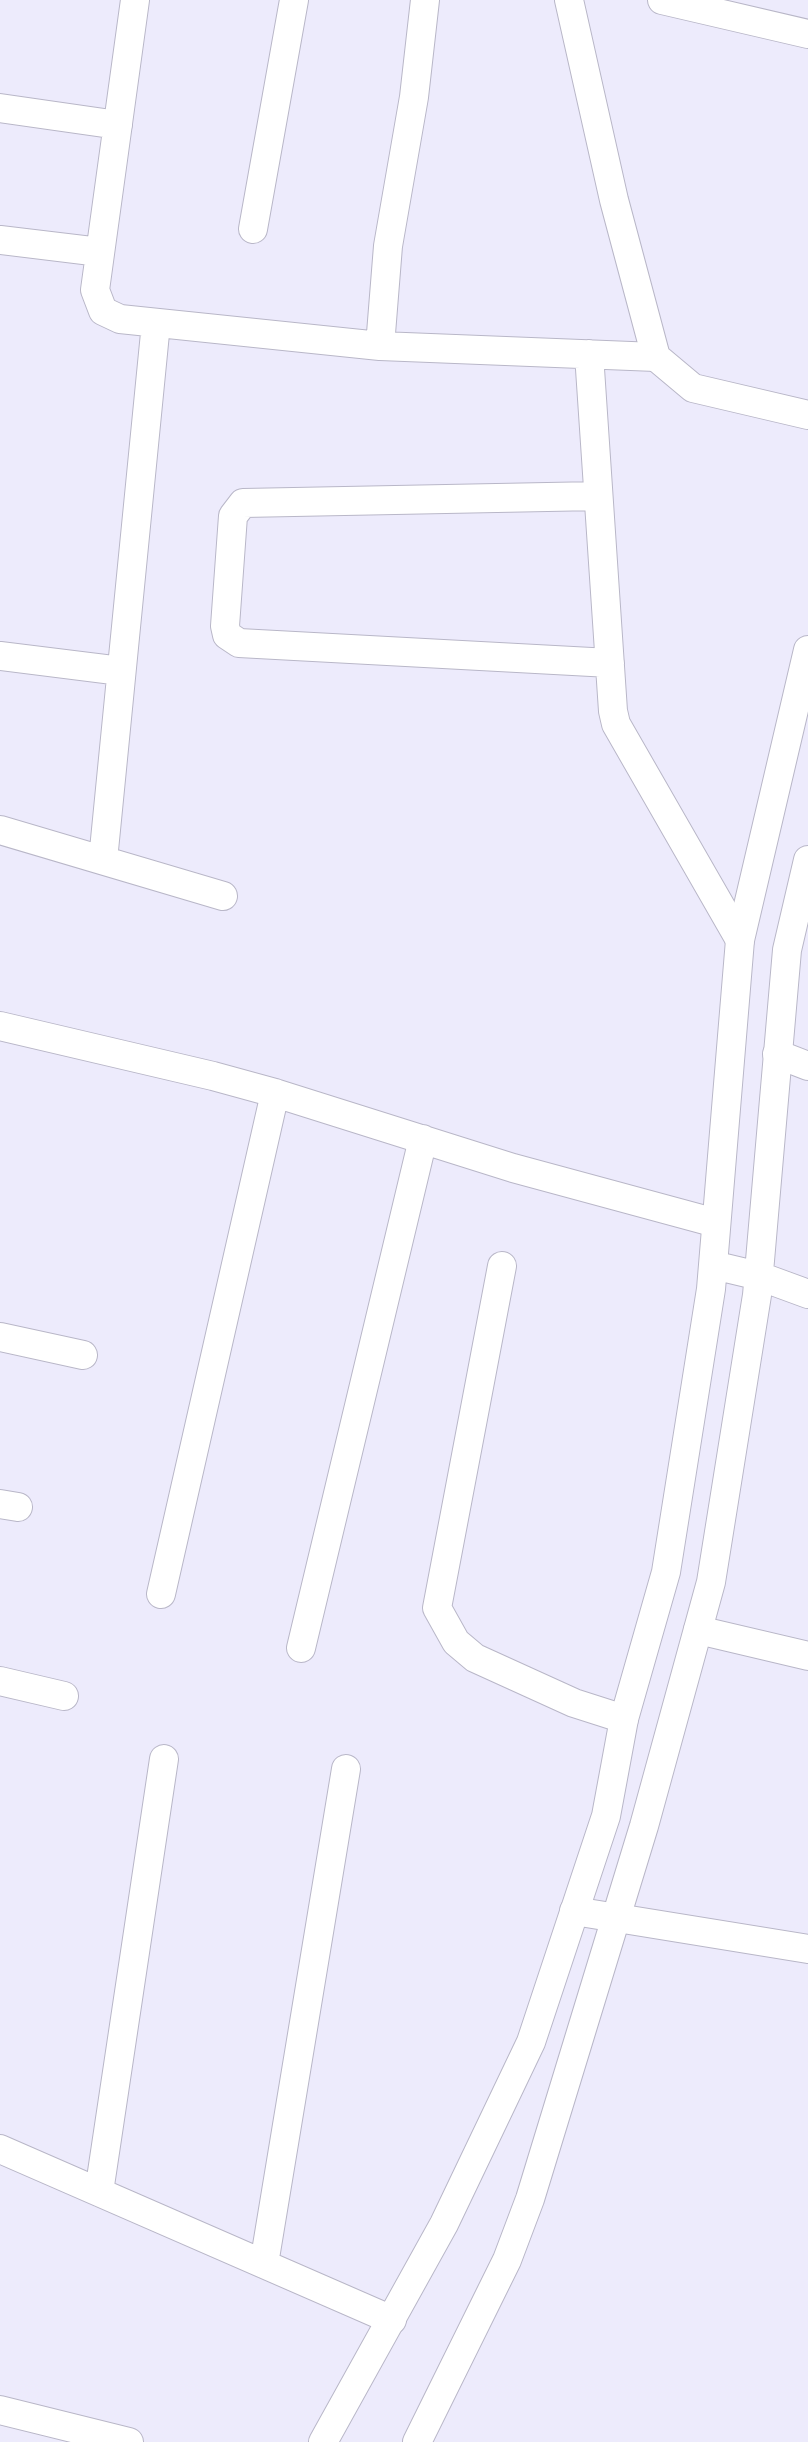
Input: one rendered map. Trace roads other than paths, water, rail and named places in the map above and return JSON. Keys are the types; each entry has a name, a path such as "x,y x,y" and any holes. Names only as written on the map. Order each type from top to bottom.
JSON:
{"street":[{"path":"135,0 95,290 103,311 120,319 380,346 656,357"},
{"path":"253,228 294,0"},
{"path":"380,346 388,246 414,97 425,0"},
{"path":"569,0 614,200 656,357 693,388 808,416"},
{"path":"662,0 808,34"},
{"path":"0,108 118,125"},
{"path":"0,240 100,252"},
{"path":"103,860 156,323"},
{"path":"589,354 613,711 616,724 740,940"},
{"path":"598,496 243,503 233,516 225,626 227,635 239,643 610,663"},
{"path":"323,2442 444,2224 531,2042 606,1816 624,1719 666,1572 711,1290 740,940 808,650"},
{"path":"0,656 121,671"},
{"path":"0,830 223,896"},
{"path":"417,2442 507,2260 527,2208 616,1917 711,1582 759,1276 787,950 808,860"},
{"path":"0,1026 212,1076 275,1093 513,1168 716,1224"},
{"path":"778,1054 808,1066"},
{"path":"161,1594 275,1093"},
{"path":"300,1648 422,1139"},
{"path":"712,1265 759,1276 808,1294"},
{"path":"502,1266 437,1608 456,1642 475,1658 574,1703 624,1719"},
{"path":"0,1337 82,1356"},
{"path":"698,1630 808,1656"},
{"path":"0,1681 64,1696"},
{"path":"99,2192 164,1759"},
{"path":"264,2264 346,1769"},
{"path":"574,1911 808,1949"},
{"path":"0,2149 392,2320"},
{"path":"0,2410 129,2442"}]}
